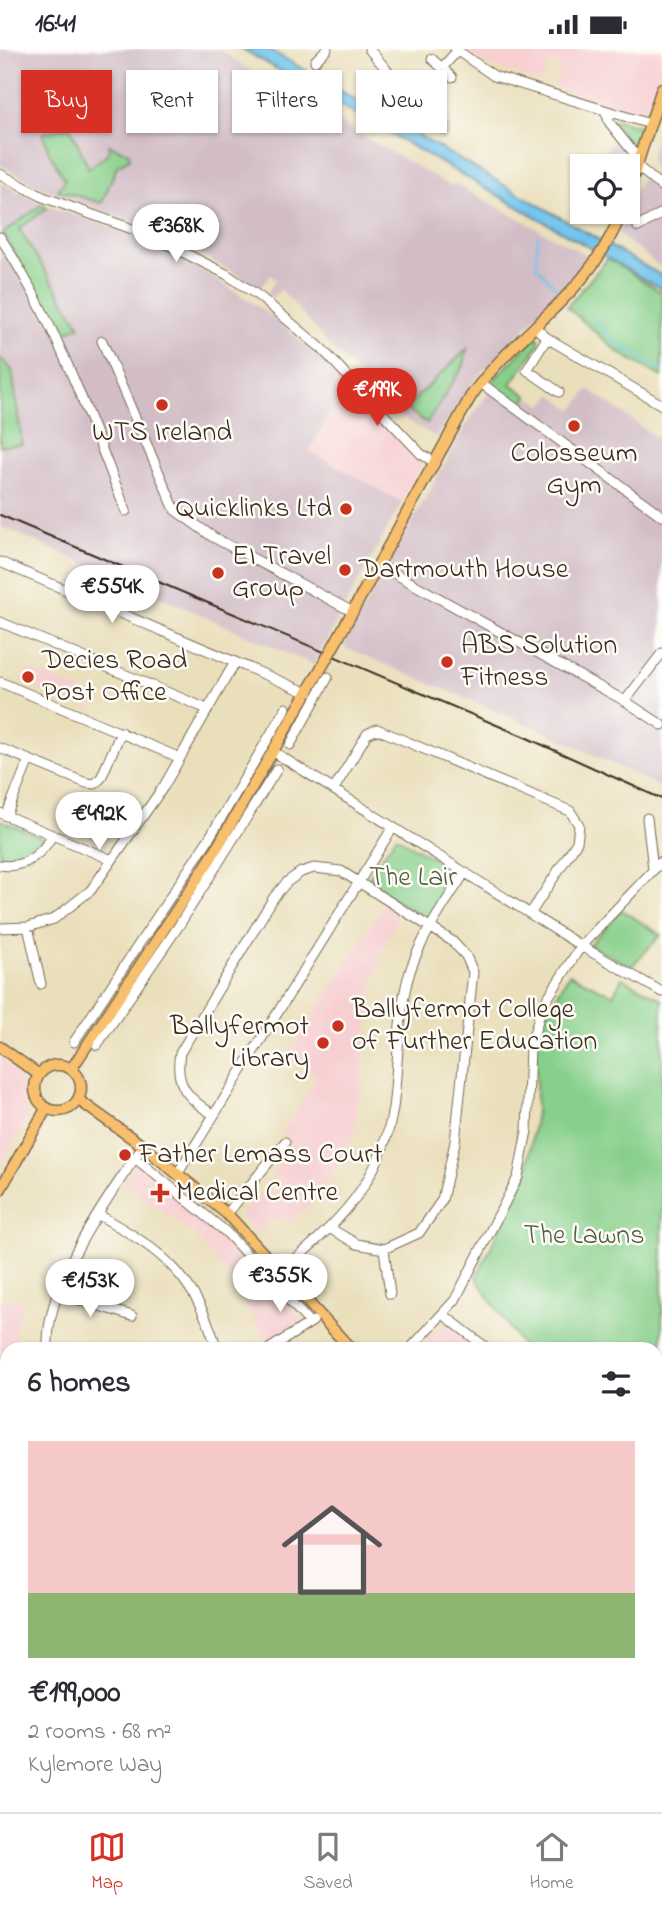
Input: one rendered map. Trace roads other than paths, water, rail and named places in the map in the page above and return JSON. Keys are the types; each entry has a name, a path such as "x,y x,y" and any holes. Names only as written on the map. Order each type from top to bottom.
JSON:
{"main road":[{"path":"640,156 662,89"},
{"path":"72,1068 150,960 162,933 201,883 206,855 274,752 290,738 308,693 323,679 323,665 434,462 481,383 567,298 598,257 616,224"},
{"path":"0,1047 37,1074"},
{"path":"37,1074 54,1065 72,1068"},
{"path":"72,1068 80,1082 80,1101"},
{"path":"37,1074 35,1090 46,1109"},
{"path":"46,1109 65,1109 80,1101"},
{"path":"80,1101 143,1146 227,1214 345,1342"},
{"path":"0,1190 46,1109"}],"street":[{"path":"315,61 327,49"},
{"path":"369,49 387,70"},
{"path":"442,68 456,50 494,76 650,124"},
{"path":"432,59 452,77"},
{"path":"606,112 609,123 633,152"},
{"path":"640,169 662,187"},
{"path":"0,174 43,197 149,235 226,274 313,340 411,444 434,462"},
{"path":"638,227 662,212"},
{"path":"0,237 30,285 58,339 126,511"},
{"path":"536,328 547,338 662,405"},
{"path":"547,338 527,370 559,392"},
{"path":"102,341 174,510 214,537 353,612"},
{"path":"481,383 662,516"},
{"path":"0,562 308,693"},
{"path":"379,565 625,701 662,725"},
{"path":"0,622 207,709"},
{"path":"625,701 662,653"},
{"path":"0,928 28,927 54,919 91,890 180,758 235,662"},
{"path":"290,738 323,679"},
{"path":"0,682 180,758"},
{"path":"74,1042 152,926 206,855 286,708"},
{"path":"334,789 368,734 377,729 570,811 579,825 577,842 530,914"},
{"path":"0,748 86,783 95,784 101,779 121,732"},
{"path":"274,752 581,946 660,987"},
{"path":"29,760 3,815 112,860"},
{"path":"97,1045 277,769"},
{"path":"647,818 653,869"},
{"path":"177,1173 393,827"},
{"path":"0,865 17,865 33,859 45,848 52,836"},
{"path":"418,1342 444,1315 463,1286 518,1177 527,1131 530,1047 536,1025 551,992 581,946 662,861"},
{"path":"214,1115 189,1097 178,1074 183,1042 274,897 293,876 314,868 341,871 460,947 473,972 451,1169 442,1200 426,1225 405,1242 384,1249 357,1244 331,1229"},
{"path":"281,1272 331,1229 355,1201 384,1147 393,1106 405,990 416,957 431,926 465,872"},
{"path":"152,926 162,933"},
{"path":"28,927 41,984"},
{"path":"227,1214 285,1142"},
{"path":"49,1342 57,1293 68,1267 143,1146"},
{"path":"135,1158 226,1232 310,1323"},
{"path":"99,1215 148,1245 178,1271 200,1301 215,1342"},
{"path":"384,1249 390,1294"},
{"path":"57,1293 132,1315"},
{"path":"280,1342 320,1315"},
{"path":"444,1315 479,1342"}],"water":[{"path":"242,49 268,49 304,70 279,70"},
{"path":"342,92 356,100 356,114 342,106"},
{"path":"389,133 414,133 662,276 662,289"}],"waterway":[{"path":"538,236 536,266 556,288"},
{"path":"590,317 619,345 662,370"}],"railway":[{"path":"0,515 525,737 662,799"}],"place":[{"name":"WTS Ireland","path":"162,405"},
{"name":"Colosseum Gym","path":"574,426"},
{"name":"Quicklinks Ltd","path":"346,509"},
{"name":"Dartmouth House","path":"345,570"},
{"name":"EI Travel Group","path":"218,573"},
{"name":"ABS Solution Fitness","path":"447,662"},
{"name":"Decies Road Post Office","path":"28,677"},
{"name":"Ballyfermot College of Further Education","path":"338,1026"},
{"name":"Ballyfermot Library","path":"323,1043"},
{"name":"Father Lemass Court","path":"125,1155"},
{"name":"Medical Centre","path":"160,1193"}],"park label":[{"name":"The Lair","path":"413,878"},
{"name":"The Lawns","path":"584,1236"}]}
